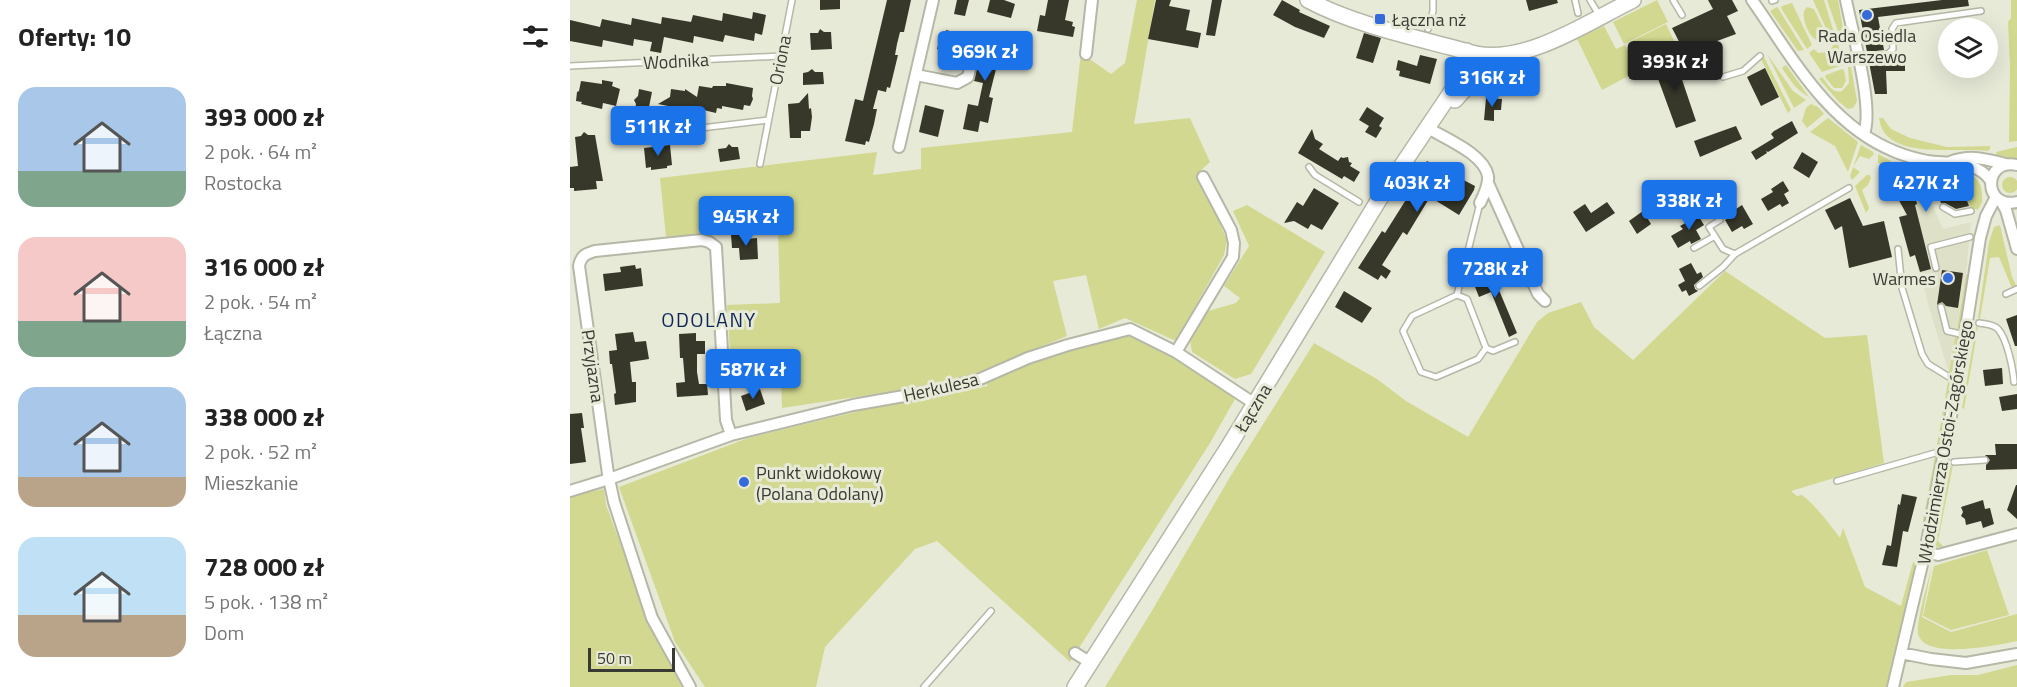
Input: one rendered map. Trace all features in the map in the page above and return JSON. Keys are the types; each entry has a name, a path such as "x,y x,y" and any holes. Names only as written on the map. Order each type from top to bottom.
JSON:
{"street":[{"path":"898,147 933,0"},
{"path":"1086,54 1092,0"},
{"path":"1308,0 1347,17 1482,55 1503,56 1526,51 1633,0"},
{"path":"1752,0 1819,94 1864,134 1903,155 1924,160 1950,162 1980,170 1991,181 1993,193 1999,199 2006,203 2017,202"},
{"path":"1846,0 1866,101 1868,124 1864,134"},
{"path":"916,75 957,83 968,77 975,48"},
{"name":"Łączna","path":"1075,687 1255,404 1384,192 1460,78 1467,51"},
{"name":"Łączna","path":"1428,128 1473,80 1480,68 1482,55"},
{"path":"1428,128 1478,158 1485,169 1488,183 1538,294 1545,301"},
{"path":"1950,162 1972,156 2014,165"},
{"path":"1991,181 1996,170 2014,165"},
{"path":"1176,352 1233,257 1234,243 1230,230 1203,177"},
{"path":"1480,203 1488,183"},
{"path":"1999,199 2007,214 2017,249"},
{"name":"Włodzimierza Ostoi-Zagórskiego","path":"1893,687 1925,552 1944,454 1980,238 1986,216 1999,199"},
{"name":"Przyjazna","path":"609,479 579,266 581,258 586,254 595,251 702,240 716,247 726,420 731,435"},
{"name":"Herkulesa","path":"570,491 731,435 853,405 938,390 980,379 1028,358 1130,329 1176,352 1255,404"},
{"path":"609,479 614,502 652,618 690,687"},
{"path":"1925,552 1938,555 2017,534"},
{"path":"1075,653 1091,663"},
{"path":"1901,653 1966,663 2017,654"}],"lane":[{"name":"Oriona","path":"760,164 792,0"},
{"path":"1428,29 1433,11 1433,0"},
{"path":"1575,0 1578,13"},
{"path":"1590,0 1599,17"},
{"path":"1673,0 1682,15"},
{"path":"1858,58 1888,54 1893,49 1892,29 1896,23 1981,11"},
{"name":"Wodnika","path":"570,66 781,56"},
{"path":"1723,77 1743,71 1760,56"},
{"path":"626,137 768,120"},
{"path":"1309,167 1315,175 1359,202"},
{"path":"1699,286 1735,254 1849,188"},
{"path":"1457,295 1480,203"},
{"path":"1943,207 1955,214 1971,211"},
{"path":"1720,220 1709,226 1723,249 1735,254"},
{"path":"1694,248 1714,236"},
{"path":"1936,267 1930,247 1970,237"},
{"path":"1898,249 1902,288 1922,354 1928,364 1949,377"},
{"path":"2006,294 2017,289"},
{"path":"1486,348 1478,359 1436,377 1421,372 1403,331 1412,316 1457,295 1467,299 1486,348 1493,351 1515,342"},
{"path":"1941,307 1947,331 1965,335"},
{"path":"1979,323 1996,327 2000,333 2014,363 2014,382"},
{"path":"1838,481 1935,453 1944,454"},
{"path":"1954,462 1985,460"},
{"path":"924,687 991,611"}],"shaded area":[{"path":"1920,177 1943,229 1971,222 1966,273 1949,373 1911,238 1916,213 1905,215 1891,186 1904,179"}],"green space":[{"path":"1137,0 1155,0 1134,124 1190,118 1210,162 1199,172 1227,241 1224,255 1176,341 1125,318 1099,329 1086,275 1053,281 1067,336 966,377 889,392 782,408 781,377 732,380 727,305 780,303 778,228 666,237 660,178 877,152 873,175 921,169 921,148 1072,132 1081,53 1111,74 1125,63"},
{"path":"1657,0 1668,22 1624,44 1613,22"},
{"path":"1813,0 1824,0 1836,39 1831,39"},
{"path":"1827,0 1838,0 1844,34 1840,37"},
{"path":"2011,0 2017,0 2017,141 2009,142 2008,22 2011,18"},
{"path":"1792,3 1812,45 1807,49 1781,8"},
{"path":"1777,7 1804,50 1798,51 1770,11"},
{"path":"1807,7 1814,9 1825,32 1824,37 1819,41 1809,33 1805,24 1804,11"},
{"path":"1666,24 1676,45 1638,64 1628,43"},
{"path":"1604,26 1616,49 1625,45 1638,71 1602,90 1577,39"},
{"path":"1836,42 1843,65 1822,72 1809,53 1814,49 1818,53 1828,52"},
{"path":"1767,54 1793,91 1806,100 1794,108"},
{"path":"1764,57 1791,110 1788,113 1761,59"},
{"path":"1786,65 1809,97 1791,81 1782,68"},
{"path":"1848,67 1851,67 1857,101 1853,108 1848,109 1819,79 1822,77 1833,90 1842,91 1849,83"},
{"path":"1842,69 1846,81 1842,88 1834,88 1825,77"},
{"path":"1811,104 1818,107 1824,114 1807,128 1802,121 1806,108"},
{"path":"1828,118 1858,142 1848,172 1835,146 1810,132"},
{"path":"1879,118 1883,118 1891,129 1910,138 1947,147 1990,146 1990,149 1988,151 1933,150 1904,145 1893,140 1884,132"},
{"path":"1861,145 1873,152 1874,154 1869,159 1860,156 1853,166"},
{"path":"2017,147 2017,159 1997,157 1996,152"},
{"path":"1878,154 1891,161 1900,178 1897,180 1886,176 1887,167 1878,163"},
{"path":"1894,163 1914,170 1915,174 1902,177"},
{"path":"1853,167 1860,172 1852,180 1850,176"},
{"path":"1965,173 1980,183 1982,202 1978,210 1970,207 1957,174"},
{"path":"1867,175 1871,178 1862,190 1869,208 1866,213 1855,186"},
{"path":"2007,177 2013,177 2018,185 2016,191 2007,193 2002,188 2002,182"},
{"path":"1247,205 1325,252 1251,374 1235,379 1192,352 1190,340 1208,311 1236,303 1240,298 1224,286 1249,246 1233,211"},
{"path":"2000,225 2012,277 2017,287 2012,288 1999,257 1990,258 1980,319 1978,318 1989,242 1994,227"},
{"path":"1725,271 1825,338 1867,335 1884,463 1791,491 1797,496 1802,495 1813,505 1840,538 1843,528 1865,587 1901,606 1913,562 1917,565 1888,687 1105,687 1230,477 1314,343 1377,379 1406,401 1468,437 1537,322 1548,313 1581,302 1594,327 1633,360"},
{"path":"1966,275 1969,275 1961,329 1957,329"},
{"path":"1976,327 1978,327 1964,409 1962,408"},
{"path":"1128,333 1163,349 1235,399 1210,443 1070,662 937,541 915,549 825,647 816,687 705,687 675,642 619,487 748,438 884,405 988,386 984,382 1060,352"},
{"path":"1955,337 1960,338 1952,374 1949,373"},
{"path":"1948,381 1952,386 1940,447 1936,450"},
{"path":"1935,456 1938,460 1925,526 1922,526"},
{"path":"1953,465 1938,541 1944,547 1935,547 1950,467"},
{"path":"604,489 606,505 655,637 682,687 570,687 570,496"},
{"path":"1987,550 2009,615 1951,630 1923,616 1934,566"},
{"path":"1932,565 1922,617 1951,632 2017,614 2017,641 1962,649 1933,647 1923,642 1918,628"},
{"path":"2017,665 2017,687 1903,687 1906,682 1951,675 1978,675"}],"building":[{"path":"820,0 840,0 840,9 820,10"},
{"path":"887,0 911,0 904,32 900,32 897,44 895,55 898,55 890,88 887,87 886,92 878,90 873,109 877,109 869,142 866,141 865,145 845,141 855,99 863,101"},
{"path":"957,0 969,0 965,16 954,14"},
{"path":"990,0 1004,0 1015,4 1011,18 987,12"},
{"path":"1048,0 1069,0 1065,20 1073,22 1072,26 1075,27 1073,37 1037,31 1040,15 1045,16"},
{"path":"1156,0 1171,0 1169,6 1190,10 1186,30 1201,33 1198,48 1148,39"},
{"path":"1212,0 1222,0 1215,36 1206,35"},
{"path":"1282,0 1300,10 1299,12 1330,26 1324,38 1295,27 1273,15"},
{"path":"1526,0 1557,0 1558,3 1529,11"},
{"path":"1708,0 1732,0 1738,11 1727,16 1736,34 1685,53 1672,28 1713,9"},
{"path":"1942,0 1968,0 1969,6 1878,17 1884,50 1867,52 1859,10"},
{"path":"753,12 766,15 762,35 755,33 754,41 725,35 723,42 694,36 693,43 664,37 661,53 650,51 652,42 634,39 633,46 603,40 602,47 570,41 570,20 600,27 602,19 631,25 632,18 661,24 662,17 691,22 693,15 722,21 723,13 752,19"},
{"path":"820,29 824,32 831,32 832,49 811,50 810,33 818,33"},
{"path":"946,30 958,33 957,36 964,38 958,61 939,60 941,50 937,49 940,39 944,39"},
{"path":"988,33 1004,37 989,97 993,98 988,123 980,121 978,132 963,129 968,104 978,106 983,83 974,81 983,41"},
{"path":"1364,33 1381,38 1373,63 1356,58"},
{"path":"1420,55 1437,59 1430,84 1399,76 1400,71 1396,70 1398,60 1417,66"},
{"path":"1674,56 1696,121 1676,128 1653,65"},
{"path":"1886,59 1905,61 1905,71 1886,71 1887,94 1875,94 1869,62"},
{"path":"1765,68 1779,97 1761,106 1747,77"},
{"path":"812,69 815,72 823,72 824,84 803,85 803,73"},
{"path":"602,80 613,82 612,86 620,89 616,106 603,103 602,109 576,101 581,81 602,84"},
{"path":"726,83 753,88 753,99 750,106 744,105 743,110 722,106 722,109 717,108 716,113 695,108 694,112 687,111 686,114 672,112 673,107 658,104 670,97 671,89 685,91 685,89 697,97 699,86 712,88 713,86 726,86"},
{"path":"639,89 652,92 648,112 635,110 634,100 638,96"},
{"path":"808,93 812,117 810,131 801,131 801,138 790,138 788,104 799,103"},
{"path":"1486,98 1502,99 1501,110 1494,110 1494,121 1484,120"},
{"path":"925,105 944,110 938,137 919,132"},
{"path":"1367,107 1384,118 1379,126 1382,128 1376,138 1365,132 1369,126 1359,120"},
{"path":"1792,121 1798,133 1768,152 1766,151 1767,153 1756,160 1751,152 1774,138 1771,134 1774,131"},
{"path":"1736,126 1742,139 1700,157 1694,141"},
{"path":"1312,129 1315,139 1323,144 1319,149 1338,161 1341,157 1348,157 1349,162 1352,163 1350,166 1360,172 1354,182 1344,176 1342,179 1298,153"},
{"path":"584,132 588,135 595,135 603,181 596,181 597,189 574,191 574,188 570,188 570,167 578,166 575,137 581,136"},
{"path":"729,144 732,147 738,147 740,159 720,162 718,149 726,148"},
{"path":"670,145 672,165 651,170 651,167 646,168 644,148"},
{"path":"1802,152 1818,162 1809,178 1793,168"},
{"path":"1427,161 1475,186 1474,190 1459,215 1430,197 1407,235 1403,232 1382,265 1391,271 1386,279 1381,275 1378,280 1358,268 1382,231 1385,233 1414,187 1412,186"},
{"path":"1957,174 1969,206 1956,209 1941,203 1936,190 1916,200 1915,205 1931,269 1920,272 1915,255 1910,257 1899,217 1907,215 1895,193 1918,181 1921,187"},
{"path":"1783,181 1789,191 1784,194 1789,203 1782,207 1780,204 1768,211 1761,199 1773,192 1771,189"},
{"path":"1314,188 1339,203 1322,230 1311,224 1308,229 1294,221 1284,223 1297,202 1303,206"},
{"path":"1850,198 1863,226 1884,221 1892,257 1849,268 1842,226 1835,230 1825,210"},
{"path":"1607,202 1615,213 1586,232 1573,212 1585,204 1591,213"},
{"path":"1742,205 1753,224 1744,229 1742,226 1732,232 1725,220 1735,214 1733,211"},
{"path":"1643,211 1651,224 1637,234 1629,221"},
{"path":"1696,212 1704,225 1696,230 1701,239 1691,244 1690,241 1678,248 1671,236 1683,229 1680,226 1689,221 1687,218"},
{"path":"731,235 744,235 745,239 757,238 758,259 740,260 739,248 732,248"},
{"path":"1691,263 1697,274 1701,272 1703,277 1694,285 1698,291 1689,296 1686,290 1682,292 1678,285 1685,281 1679,269"},
{"path":"635,265 636,269 641,268 643,286 605,291 603,274 621,272 620,267"},
{"path":"1942,270 1963,273 1958,308 1946,306 1942,302 1937,305"},
{"path":"1491,271 1517,333 1509,337 1491,292 1479,297 1472,279"},
{"path":"1344,291 1372,308 1362,323 1335,307"},
{"path":"2017,315 2017,346 2015,346 2006,319"},
{"path":"633,332 635,342 646,341 649,359 630,362 632,382 636,382 636,402 615,405 614,394 616,393 609,351 617,350 615,334"},
{"path":"696,333 696,341 705,341 705,354 697,354 697,372 699,384 707,384 708,395 677,397 676,383 685,382 683,358 680,358 679,334"},
{"path":"2002,368 2003,384 1985,386 1983,370"},
{"path":"760,389 765,404 746,411 741,396"},
{"path":"2017,394 2017,409 2002,411 1999,397"},
{"path":"582,413 584,428 581,428 586,462 570,464 570,414"},
{"path":"1995,444 2017,444 2017,469 1986,470 1986,465 1990,460 1985,455 1996,455"},
{"path":"2017,485 2017,519 2007,510"},
{"path":"1902,494 1917,497 1908,532 1903,531 1897,567 1882,565 1887,545 1891,546 1898,504 1900,505"},
{"path":"1983,500 1985,509 1990,508 1994,524 1983,528 1981,521 1966,525 1965,519 1961,516 1963,512 1961,507"}],"place":[{"name":"Rada Osiedla Warszewo","path":"1867,15"},
{"name":"Łączna nż","path":"1380,19"},
{"name":"Warmes","path":"1948,278"},
{"name":"Punkt widokowy (Polana Odolany)","path":"744,482"}],"district":[{"name":"ODOLANY","path":"709,319"}]}
